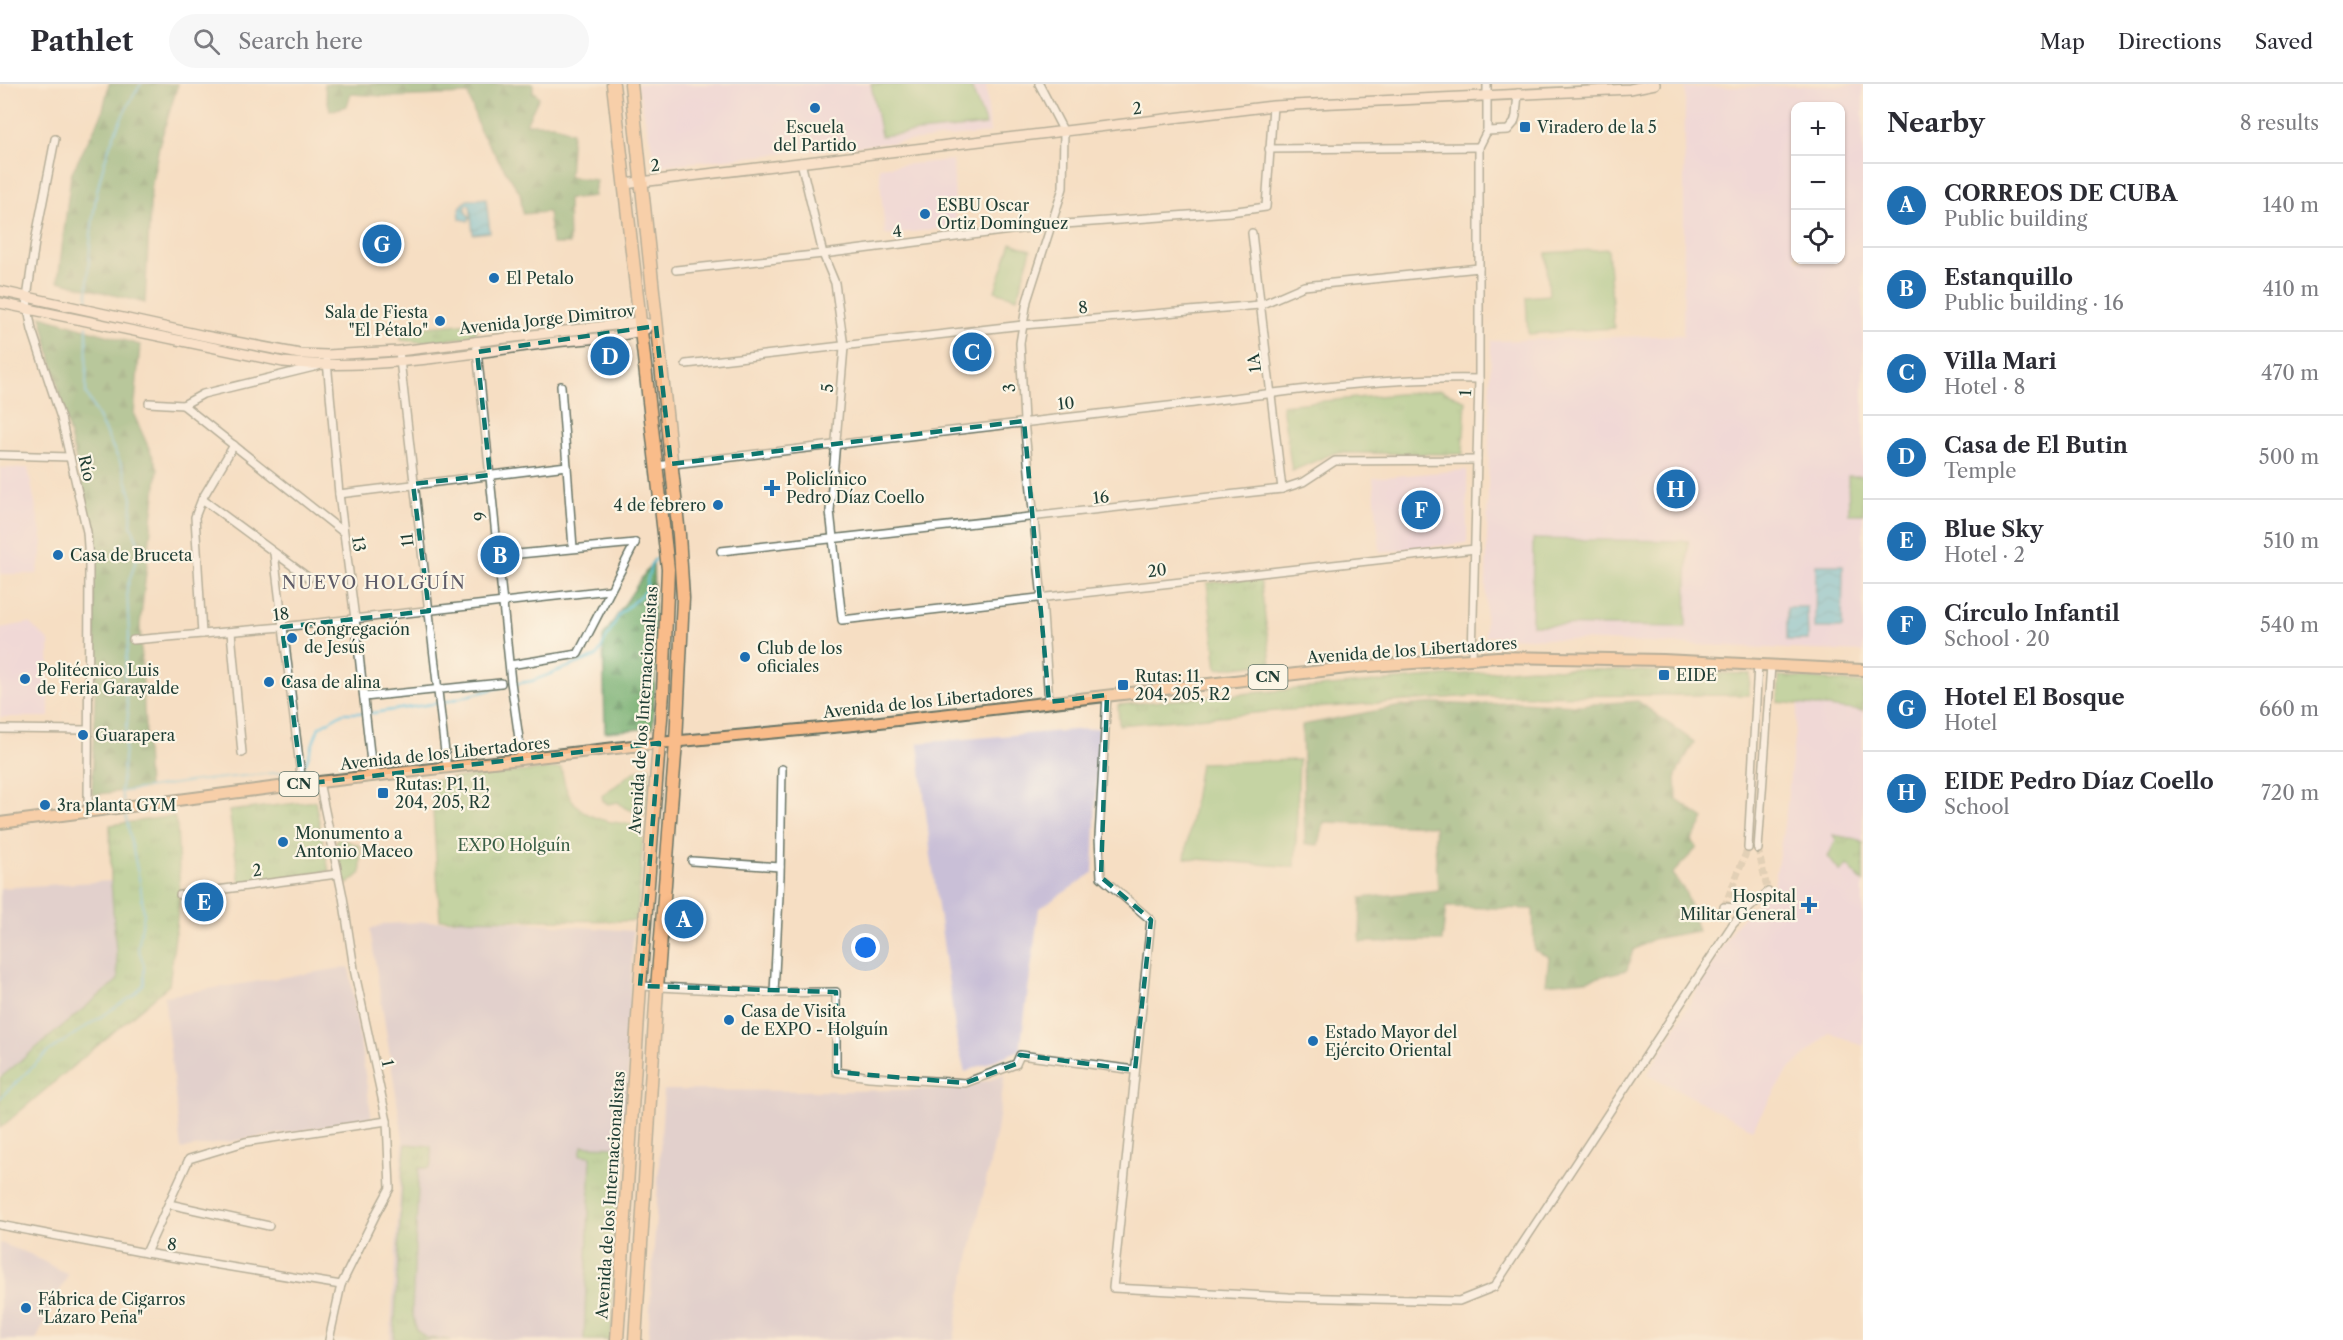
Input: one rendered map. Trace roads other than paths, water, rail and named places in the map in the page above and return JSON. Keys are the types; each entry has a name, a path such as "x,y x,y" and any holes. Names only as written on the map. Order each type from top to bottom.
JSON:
{"highway":[{"name":"Avenida de los Internacionalistas","path":"613,84 668,569 659,743 640,986 617,1340"},
{"name":"Avenida de los Internacionalistas","path":"631,84 683,598 676,742 634,1340"}],"main road":[{"name":"Avenida de los Libertadores","path":"0,824 319,782 659,743 854,725 1356,667 1498,657 1758,664 1863,670"}],"street":[{"name":"3","path":"1039,84 1064,132 1063,188 1027,301 1020,343 1024,421 1042,599 1049,702"},
{"name":"1","path":"1473,658 1479,379 1479,147 1487,131 1487,84"},
{"name":"2","path":"624,184 1273,106 1630,89 1655,84"},
{"path":"1487,131 1508,130 1514,123 1518,93"},
{"path":"1273,106 1269,149 1479,147"},
{"name":"Río","path":"55,139 27,303 32,330 61,418 88,541 88,811"},
{"name":"4","path":"676,270 1051,225 1230,212 1266,207 1269,149"},
{"name":"5","path":"801,162 824,254 835,283 844,347 830,511 842,620"},
{"name":"1A","path":"1252,234 1282,489"},
{"name":"8","path":"686,364 1023,325 1260,305 1304,286 1479,268"},
{"name":"Avenida Jorge Dimitrov","path":"0,291 27,303"},
{"name":"Avenida Jorge Dimitrov","path":"0,303 27,303 77,313 283,362 477,352 640,327"},
{"name":"Avenida Jorge Dimitrov","path":"399,356 476,341 656,326"},
{"name":"9","path":"476,341 502,602 522,760"},
{"name":"11","path":"399,356 446,761"},
{"path":"150,403 183,405 203,394 327,360"},
{"name":"13","path":"327,360 339,494 356,619 372,771"},
{"name":"10","path":"656,466 836,443 1271,394 1431,378 1479,379"},
{"path":"561,386 573,548"},
{"path":"183,405 344,532"},
{"path":"202,634 195,522 202,500 234,445"},
{"path":"0,455 70,457"},
{"name":"16","path":"721,551 1282,489 1303,482 1335,461 1477,460"},
{"path":"339,494 567,466"},
{"path":"202,500 309,578"},
{"path":"497,556 635,543 575,655 510,665"},
{"name":"20","path":"842,620 1475,549"},
{"path":"274,553 302,784"},
{"name":"18","path":"133,640 282,627 609,590"},
{"path":"231,632 242,753"},
{"path":"1748,848 1758,664"},
{"path":"1758,849 1771,665"},
{"path":"364,697 501,682"},
{"path":"1107,695 1099,837 1101,877 1151,920 1113,1287 1289,1298 1459,1301 1494,1287 1733,924 1768,892"},
{"path":"0,729 88,730"},
{"path":"774,993 782,769"},
{"name":"1","path":"319,782 343,897 354,969 387,1121 390,1188 341,1285 329,1340"},
{"path":"692,861 780,867"},
{"name":"2","path":"180,895 337,874"},
{"path":"1724,908 1748,909"},
{"path":"640,986 774,993 836,992 836,1072 869,1077 965,1083 1016,1064 1020,1054 1136,1070"},
{"path":"146,1253 189,1159 245,1142 387,1121"},
{"path":"169,1204 269,1226"},
{"name":"8","path":"0,1225 146,1253 341,1285"}],"water":[{"path":"486,198 490,232 473,234 470,205 466,205 466,212 470,218 468,221 460,219 459,208 467,200"},
{"path":"1816,565 1843,565 1842,628 1815,628"},
{"path":"1787,607 1807,607 1808,640 1787,640"}],"waterway":[{"path":"87,308 90,248 97,192 113,137 141,84"},
{"path":"87,326 86,393 122,466 132,498 131,525 140,547 127,588 129,636 124,674 128,714 121,792 124,803"},
{"path":"514,684 532,681 597,656 619,615 645,591 651,564 656,559"},
{"path":"305,765 319,727 343,713 373,713 445,702 508,685"},
{"path":"121,792 194,781 294,771"},
{"path":"0,1098 49,1051 134,995 144,984 144,965 138,948 144,914 125,812"}],"tunnel":[{"path":"1724,907 1748,848"},
{"path":"1758,849 1768,892"}],"place":[{"name":"Escuela del Partido","path":"815,108"},
{"name":"Viradero de la 5","path":"1525,127"},
{"name":"ESBU Oscar Ortiz Domínguez","path":"925,214"},
{"name":"Hotel El Bosque","path":"382,244"},
{"name":"El Petalo","path":"494,278"},
{"name":"Sala de Fiesta \"El Pétalo\"","path":"440,321"},
{"name":"Villa Mari","path":"972,352"},
{"name":"Casa de El Butin","path":"610,356"},
{"name":"Policlínico Pedro Díaz Coello","path":"772,488"},
{"name":"EIDE Pedro Díaz Coello","path":"1676,489"},
{"name":"4 de febrero","path":"718,505"},
{"name":"Círculo Infantil","path":"1421,510"},
{"name":"Casa de Bruceta","path":"58,555"},
{"name":"Estanquillo","path":"500,555"},
{"name":"Congregación de Jesús","path":"292,638"},
{"name":"Club de los oficiales","path":"745,657"},
{"name":"EIDE","path":"1664,675"},
{"name":"Politécnico Luis de Feria Garayalde","path":"25,679"},
{"name":"Casa de alina","path":"269,682"},
{"name":"Rutas: 11, 204, 205, R2","path":"1123,685"},
{"name":"Guarapera","path":"83,735"},
{"name":"Rutas: P1, 11, 204, 205, R2","path":"383,793"},
{"name":"3ra planta GYM","path":"45,805"},
{"name":"Monumento a Antonio Maceo","path":"283,842"},
{"name":"Blue Sky","path":"204,902"},
{"name":"Hospital Militar General","path":"1809,905"},
{"name":"CORREOS DE CUBA","path":"684,919"},
{"name":"Casa de Visita de EXPO - Holguín","path":"729,1020"},
{"name":"Estado Mayor del Ejército Oriental","path":"1313,1041"},
{"name":"Fábrica de Cigarros \"Lázaro Peña\"","path":"26,1308"}],"district":[{"name":"NUEVO HOLGUÍN","path":"374,583"}],"park label":[{"name":"EXPO Holguín","path":"514,845"}]}
